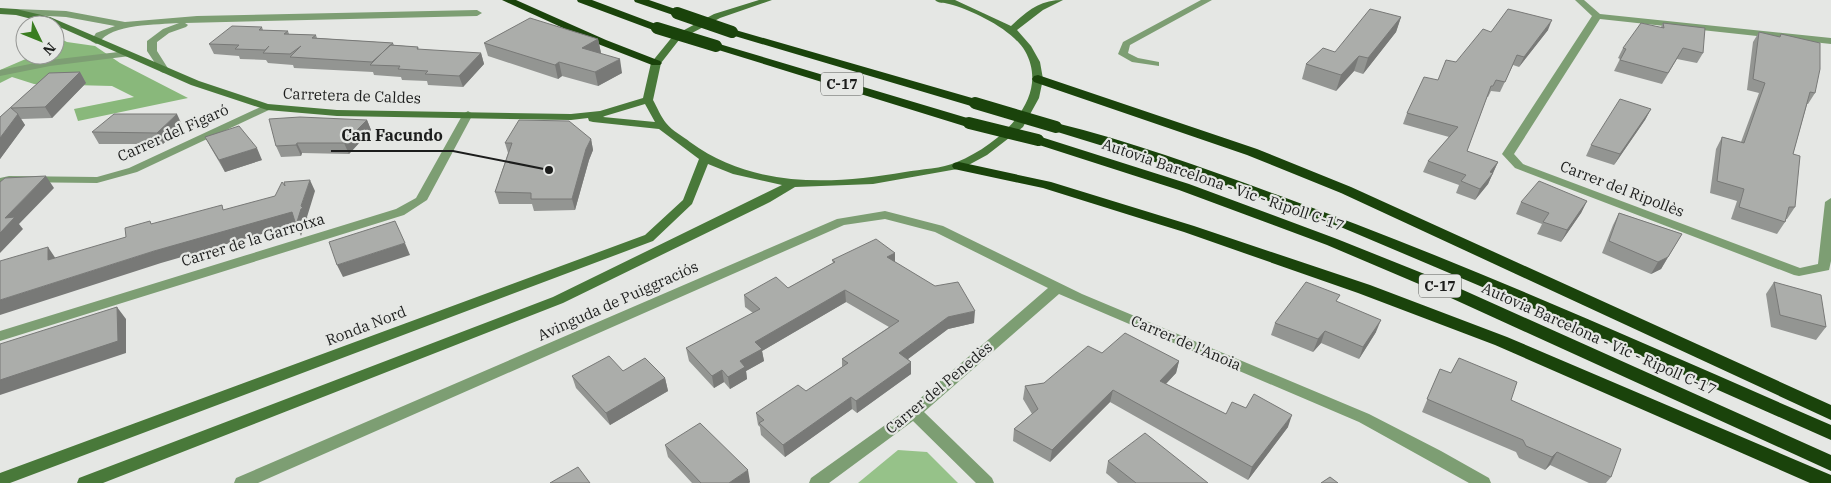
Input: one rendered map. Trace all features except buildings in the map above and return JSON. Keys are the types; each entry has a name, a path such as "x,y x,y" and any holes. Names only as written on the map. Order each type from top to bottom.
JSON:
{"highway":[{"path":"507,0 602,42 656,63"},
{"name":"Autovia Barcelona - Vic - Ripoll C-17","path":"582,0 657,28 968,123 1038,140 1184,187 1341,245 1446,289 1831,463"},
{"name":"Autovia Barcelona - Vic - Ripoll C-17","path":"639,0 732,32 1056,126 1199,172 1348,225 1564,315 1831,433"},
{"path":"1038,79 1252,152 1346,190 1831,413"},
{"path":"959,166 1065,191 1189,229 1364,289 1501,341 1830,483"}],"main road":[{"path":"768,0 717,16 676,38 656,63 648,100 662,126 705,158 738,172 792,184 873,181 959,166 983,154 1019,125 1034,98 1038,79 1035,62 1028,48 1012,30 955,1 939,0"},
{"path":"1012,30 1027,16 1047,3 1059,0"},
{"name":"Carretera de Caldes","path":"0,11 16,12 47,19 195,83 267,107 337,113 570,117"},
{"path":"570,117 601,114 648,100"},
{"path":"570,117 662,126"},
{"name":"Ronda Nord","path":"0,480 649,238 688,201 705,158"},
{"path":"85,483 558,300 766,199 792,184"}],"street":[{"path":"1156,64 1136,60 1123,54 1126,44 1208,0"},
{"path":"1580,0 1597,16 1831,41"},
{"path":"16,12 66,14 125,25 218,18 477,14"},
{"name":"Carrer del Ripollès","path":"1597,16 1508,154 1519,166 1799,272 1824,267 1831,202"},
{"path":"164,70 152,51 152,40 166,31 189,22 218,18"},
{"path":"96,41 99,35 125,25"},
{"path":"0,73 50,63 127,54"},
{"name":"Carrer del Figaró","path":"0,181 9,179 96,180 133,170 267,107"},
{"name":"Carrer de la Garrotxa","path":"0,336 400,212 421,200 468,114"},
{"name":"Carrer de l'Anoia","path":"885,215 939,229 1057,288 1364,418 1435,455 1483,483"},
{"name":"Avinguda de Puiggraciós","path":"242,483 841,222 885,215"},
{"name":"Carrer del Penedès","path":"817,483 914,412 1057,288"},
{"path":"914,412 986,483"}],"green space":[{"path":"65,41 95,46 120,63 188,98 78,121 74,109 134,97 112,86 34,84 12,77 0,83 0,70 15,64 65,65"},
{"path":"898,450 927,452 958,483 858,483"}],"place":[{"name":"Can Facundo","path":"549,170"}]}
